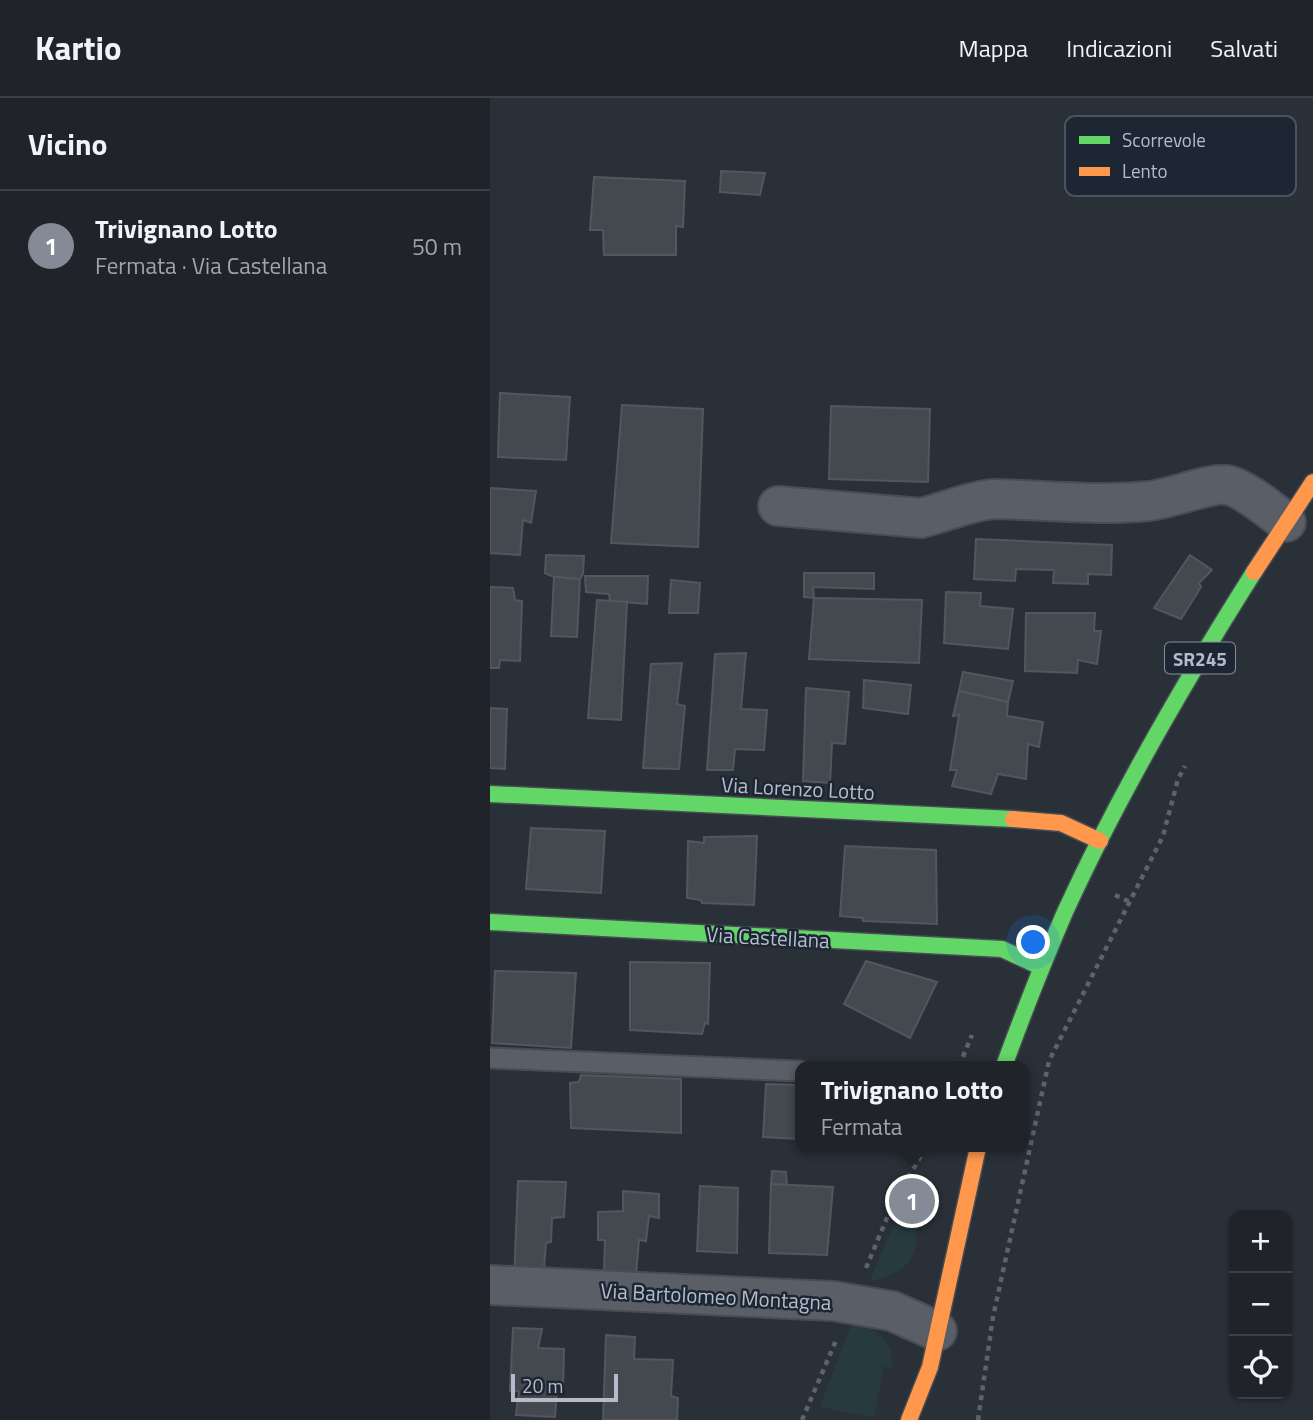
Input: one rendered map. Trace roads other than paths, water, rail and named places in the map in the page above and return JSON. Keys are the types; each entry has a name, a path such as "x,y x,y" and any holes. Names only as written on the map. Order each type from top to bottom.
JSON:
{"street":[{"name":"SR245","path":"1006,1061 1041,967 1127,784 1182,685 1313,481"},
{"path":"778,506 921,518 984,500 1117,503 1152,501 1216,485 1229,485 1286,522"},
{"name":"Via Lorenzo Lotto","path":"490,794 1036,820 1061,824 1100,841"},
{"name":"Via Castellana","path":"490,922 1002,949 1041,967"},
{"path":"909,1420 933,1349 977,1152"},
{"name":"Via Bartolomeo Montagna","path":"490,1286 833,1301 892,1311 933,1349"},
{"path":"933,1349 934,1394"}],"lane":[{"path":"490,1058 795,1071"}],"place":[{"name":"Trivignano Lotto","path":"912,1201"}]}
